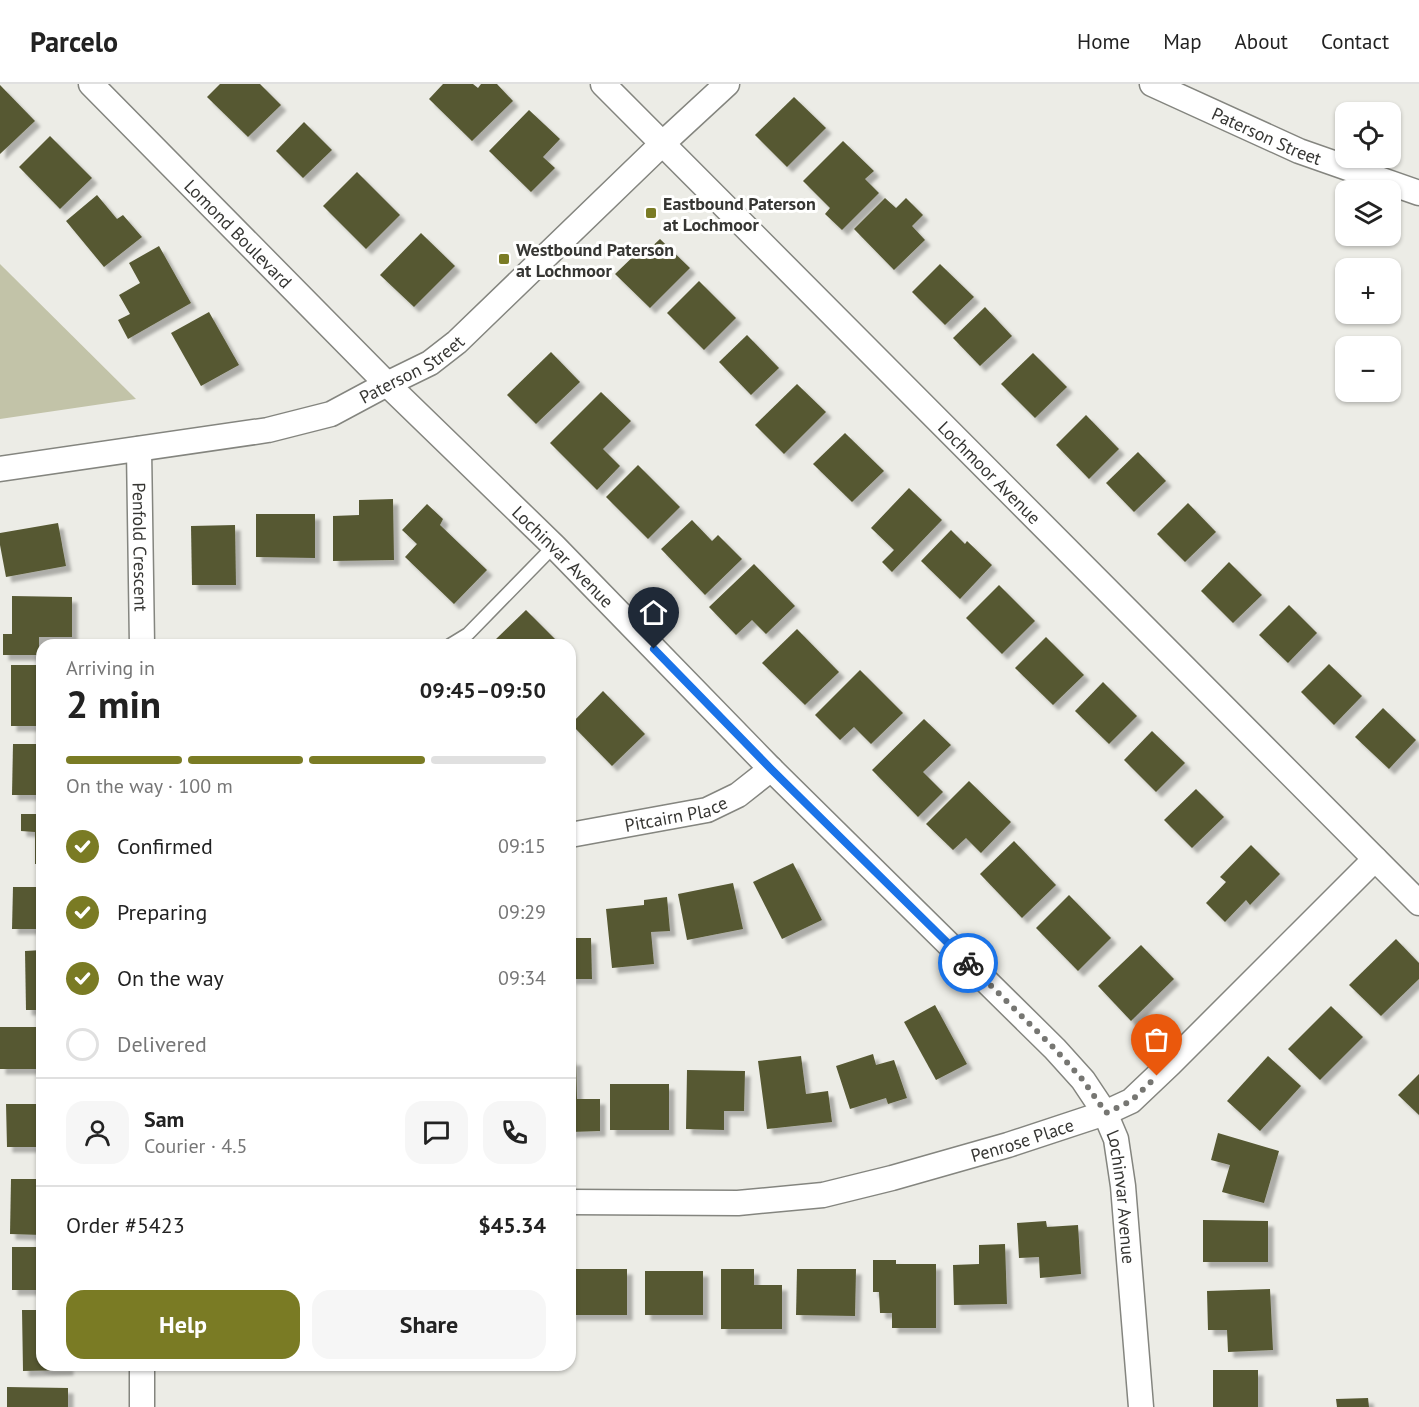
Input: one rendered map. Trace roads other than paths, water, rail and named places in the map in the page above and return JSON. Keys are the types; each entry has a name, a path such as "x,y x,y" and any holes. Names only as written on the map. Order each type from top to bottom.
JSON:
{"street":[{"name":"Lomond Boulevard","path":"91,84 387,384"},
{"name":"Lochmoor Avenue","path":"603,84 1375,859"},
{"name":"Paterson Street","path":"0,470 268,430 331,414 430,363 457,342 727,84"},
{"name":"Paterson Street","path":"1152,84 1299,151 1419,193"},
{"name":"Lochinvar Avenue","path":"387,384 554,546 771,769 1055,1049 1083,1080 1106,1113 1116,1139 1123,1186 1141,1407"},
{"name":"Penfold Crescent","path":"139,449 142,639"},
{"name":"Pitcairn Place","path":"576,834 707,810 738,795 771,769"},
{"path":"1375,859 1419,903"},
{"name":"Penrose Place","path":"576,1202 738,1203 823,1195 1008,1145 1106,1113 1131,1101 1375,859"},
{"path":"142,1371 142,1407"}],"lane":[{"path":"460,639 468,634 554,546"}],"place":[{"name":"Eastbound Paterson at Lochmoor","path":"651,213"},
{"name":"Westbound Paterson at Lochmoor","path":"504,259"}]}
